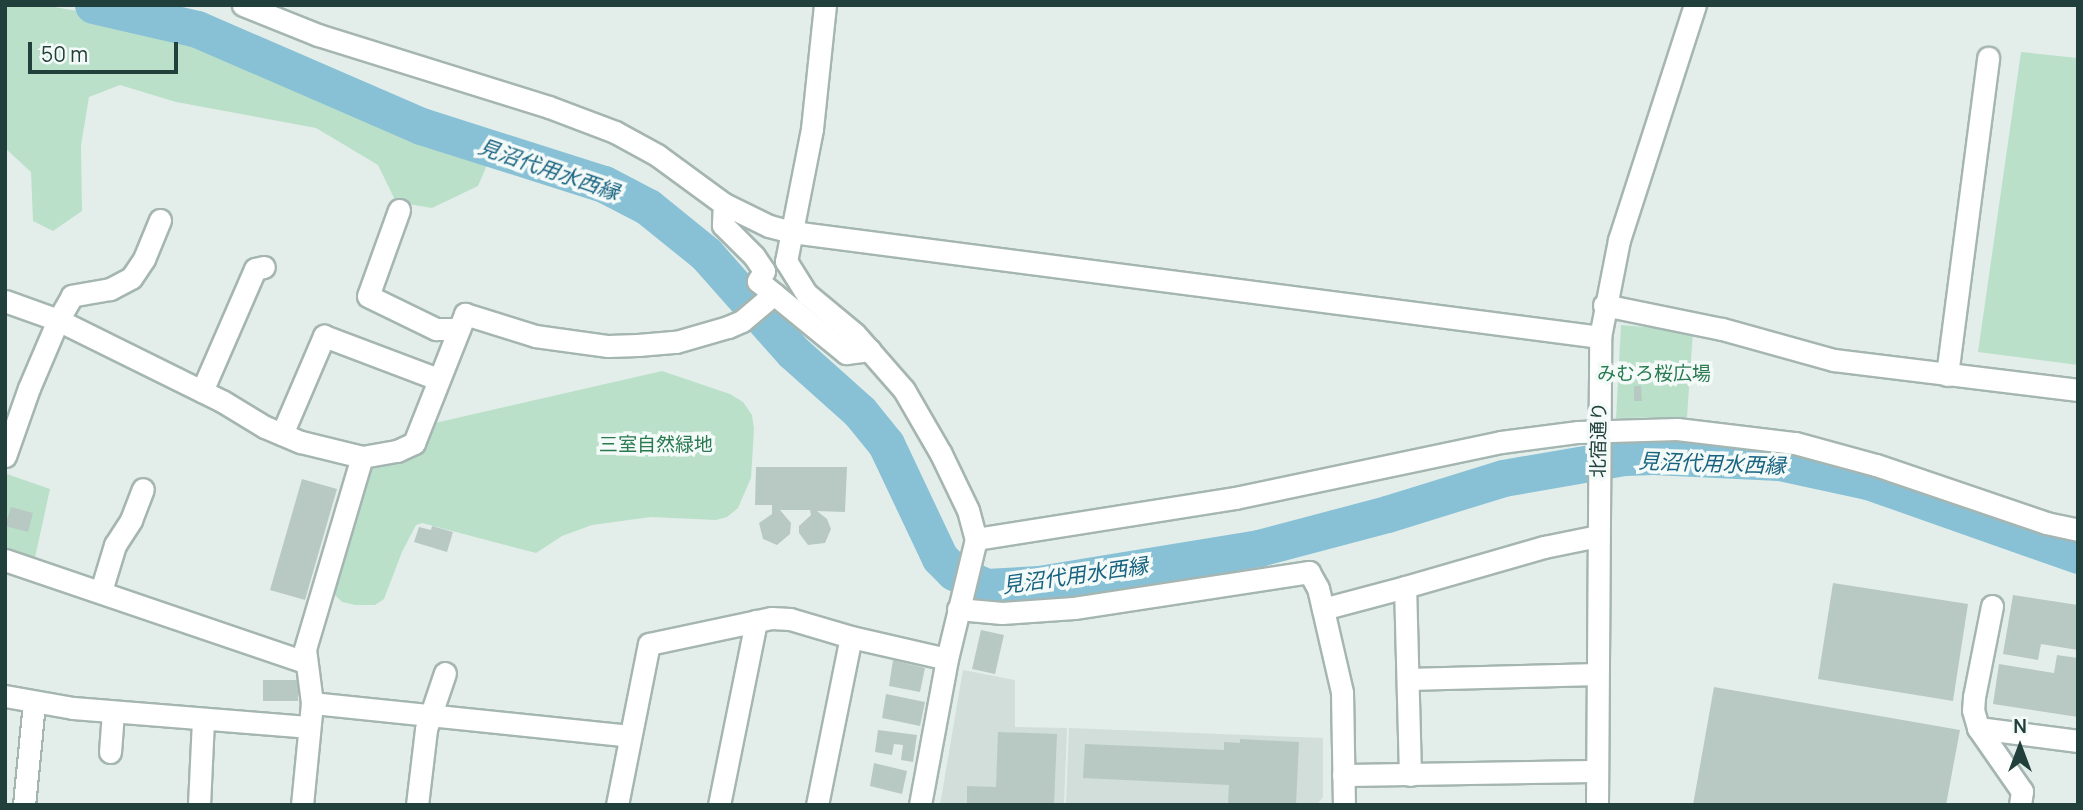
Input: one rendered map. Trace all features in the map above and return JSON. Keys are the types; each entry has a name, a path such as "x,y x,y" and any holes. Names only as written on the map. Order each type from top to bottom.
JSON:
{"street":[{"path":"243,5 317,35 549,107 615,132 657,155 724,204 769,226 792,232 1600,337"},
{"path":"825,5 812,129 786,261 789,270 807,293 870,350 904,390 941,454 968,510 973,549 947,659 920,805"},
{"name":"北宿通り","path":"1597,805 1600,337 1604,305 1619,240 1695,5"},
{"path":"1947,375 1988,58"},
{"path":"724,204 723,225 754,256 764,271 758,281 846,353 870,350"},
{"path":"400,210 368,296 436,329 459,329"},
{"path":"5,456 29,388 58,320 72,296 110,289 131,278 144,258 160,220"},
{"path":"202,391 255,268 264,267"},
{"path":"5,301 58,320 282,434 301,442 362,457 397,451 414,443 465,314 535,336 608,346 676,342 742,321 774,294"},
{"path":"1604,305 1722,329 1834,360 2078,390"},
{"path":"282,434 324,336 438,379"},
{"path":"973,549 1501,442 1677,429 1795,443 1876,465 2046,523 2078,530"},
{"path":"302,805 307,727 312,703 305,649 362,457"},
{"path":"101,592 115,545 131,520 144,489"},
{"path":"1322,609 1544,547 1598,536"},
{"path":"5,560 305,662"},
{"path":"959,604 1002,613 1086,607 1309,572 1315,578 1342,692 1345,805"},
{"path":"1405,587 1410,775"},
{"path":"1992,606 1973,710 1978,728 2022,791 2020,805"},
{"path":"617,805 649,643 756,621 790,619 852,637 947,659"},
{"path":"719,805 756,621"},
{"path":"817,805 852,637"},
{"path":"417,805 429,715 445,673"},
{"path":"1408,679 1597,674"},
{"path":"5,696 34,703 113,712 307,727"},
{"path":"24,805 34,703"},
{"path":"312,703 629,736"},
{"path":"110,752 113,712"},
{"path":"199,805 203,720"},
{"path":"1978,728 2078,741"},
{"path":"1343,775 1596,771"}],"shaded area":[{"path":"963,670 1015,680 1015,727 1067,728 1064,805 940,805"},
{"path":"1069,728 1323,738 1323,797 1317,805 1066,805"}],"green space":[{"path":"5,5 42,5 156,24 422,108 496,144 478,186 432,208 396,202 378,165 316,128 176,102 120,85 89,97 81,145 82,211 53,231 33,221 31,172 5,148"},
{"path":"2021,52 2078,58 2078,365 1978,352"},
{"name":"みむろ桜広場","path":"1621,325 1693,331 1687,417 1616,418"},
{"name":"三室自然緑地","path":"662,371 730,394 743,402 752,415 754,429 751,478 738,508 727,517 716,520 651,517 592,525 562,536 536,553 422,523 416,525 402,552 384,599 375,605 355,605 342,602 333,593 367,472 375,464 424,443 435,423"},
{"path":"7,474 50,489 34,562 5,551"}],"building":[{"path":"1634,386 1641,386 1642,401 1634,401"},
{"path":"756,467 847,467 845,512 817,511 827,519 831,529 825,543 808,545 799,533 799,526 811,515 810,510 780,510 791,523 790,534 777,545 763,539 759,523 772,514 772,505 755,505"},
{"path":"302,479 337,489 305,600 270,590"},
{"path":"11,507 33,513 28,532 5,526"},
{"path":"432,526 453,532 447,552 414,542 419,527 431,530"},
{"path":"1833,583 1968,604 1953,701 1818,679"},
{"path":"2013,595 2078,605 2078,650 2041,644 2038,660 2003,654"},
{"path":"981,630 1004,635 995,674 972,669"},
{"path":"2057,655 2078,658 2078,717 1993,704 1999,664 2054,673"},
{"path":"893,660 925,668 920,692 889,686"},
{"path":"263,680 298,680 298,701 263,701"},
{"path":"1714,687 1960,730 1946,805 1693,805"},
{"path":"886,694 925,702 920,726 882,718"},
{"path":"878,730 917,735 913,762 901,760 903,745 894,744 892,755 875,752"},
{"path":"998,732 1057,734 1054,805 967,805 967,786 996,787"},
{"path":"1240,739 1299,742 1296,805 1228,805 1229,785 1083,778 1085,744 1224,750 1224,742 1240,743"},
{"path":"874,763 907,771 902,794 870,786"}],"waterway":[{"name":"見沼代用水西縁","path":"93,5 197,29 421,126 604,184 648,207 706,254 793,352 860,412 886,444 940,558 954,572 986,587 1039,584 1259,548 1387,514 1503,478 1625,457 1653,456 1779,462 1868,481 2078,555"}]}
